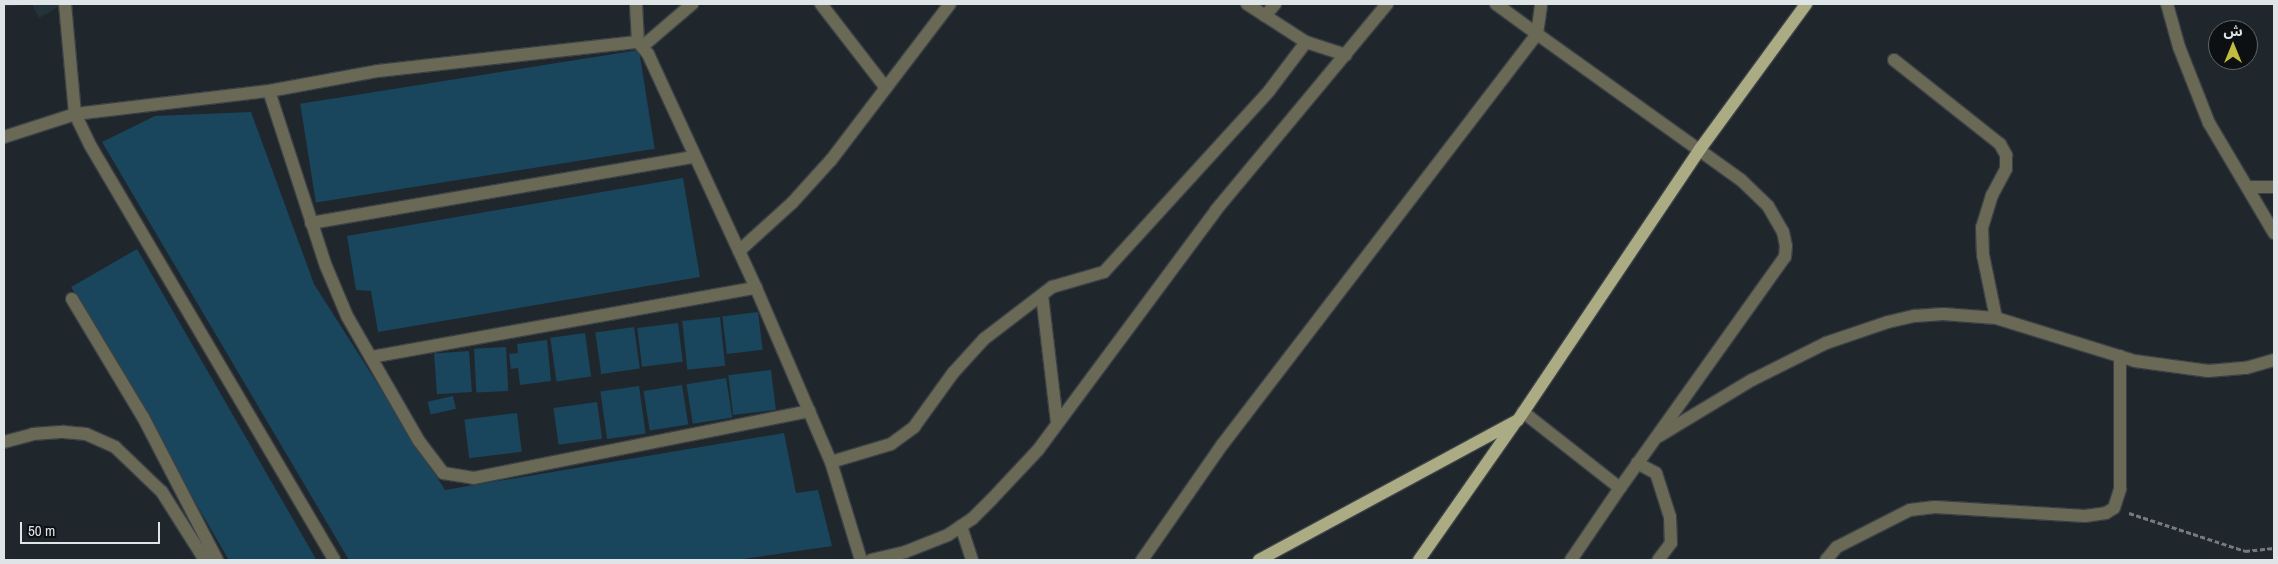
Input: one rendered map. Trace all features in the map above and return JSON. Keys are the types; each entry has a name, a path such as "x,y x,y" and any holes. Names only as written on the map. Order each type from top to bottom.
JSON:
{"main road":[{"path":"1419,560 1520,416 1700,149 1806,4"},
{"path":"1259,560 1520,416"}],"street":[{"path":"65,4 75,114 118,196 334,560"},
{"path":"636,4 640,44 756,288 831,462 861,560"},
{"path":"4,137 75,114 269,91 378,71 640,44 692,4"},
{"path":"821,4 886,88"},
{"path":"739,251 792,203 831,160 950,4"},
{"path":"1247,4 1306,42 1346,55"},
{"path":"1265,16 1275,4"},
{"path":"871,560 905,552 961,526 992,499 1057,423 1216,210 1387,4"},
{"path":"1496,4 1741,180 1768,206 1784,232 1785,257 1652,440 1571,560"},
{"path":"1142,560 1222,445 1537,34 1541,4"},
{"path":"2167,4 2196,94 2229,159 2274,232"},
{"path":"831,462 891,444 914,428 970,353 1042,295 1063,282 1104,272 1269,91 1306,42"},
{"path":"1894,60 2000,144 2006,155 2006,169 1992,195 1982,227 1983,256 1996,318"},
{"path":"269,91 311,224 346,316 434,463 443,473 455,477 474,478 809,411"},
{"path":"311,224 693,157"},
{"path":"2248,187 2274,187"},
{"path":"371,357 756,288"},
{"path":"1042,295 1057,423"},
{"path":"72,299 143,417 217,560"},
{"path":"1652,440 1752,380 1860,330 1915,316 1943,314 1996,318 2120,356 2208,371 2246,368 2274,360"},
{"path":"1826,560 1836,547 1910,510 1935,507 2085,516 2106,513 2114,508 2120,489 2120,356"},
{"path":"1520,416 1620,488"},
{"path":"4,442 33,434 64,432 86,434 115,447 162,492 205,560"},
{"path":"1637,463 1656,473 1670,517 1671,543 1658,560"},
{"path":"961,526 972,560"}],"path":[{"path":"2114,508 2245,551 2274,548"}],"shaded area":[{"path":"4,4 32,4 4,7"},
{"path":"32,4 58,4 58,7 39,18"}],"building":[{"path":"639,50 655,149 316,202 300,104"},
{"path":"251,112 314,284 445,490 784,433 796,493 818,490 832,546 736,560 349,560 102,142 155,116"},
{"path":"683,178 700,277 378,332 371,291 356,290 347,236"},
{"path":"137,249 316,560 229,560 71,287"},
{"path":"758,312 763,350 727,354 722,316"},
{"path":"720,317 725,366 687,370 682,321"},
{"path":"678,323 683,362 642,367 637,328"},
{"path":"634,327 640,369 601,374 595,332"},
{"path":"585,333 591,377 556,381 550,338"},
{"path":"547,340 551,381 520,385 518,368 511,369 509,354 518,353 517,344"},
{"path":"506,347 508,391 476,393 474,349"},
{"path":"469,351 472,392 437,394 434,353"},
{"path":"771,370 776,410 733,415 728,375"},
{"path":"726,378 732,418 693,424 686,384"},
{"path":"682,385 688,425 650,431 643,391"},
{"path":"639,386 646,434 607,439 600,391"},
{"path":"453,396 456,409 431,415 428,402"},
{"path":"597,402 602,439 559,445 553,408"},
{"path":"517,413 522,452 469,458 464,419"}]}
